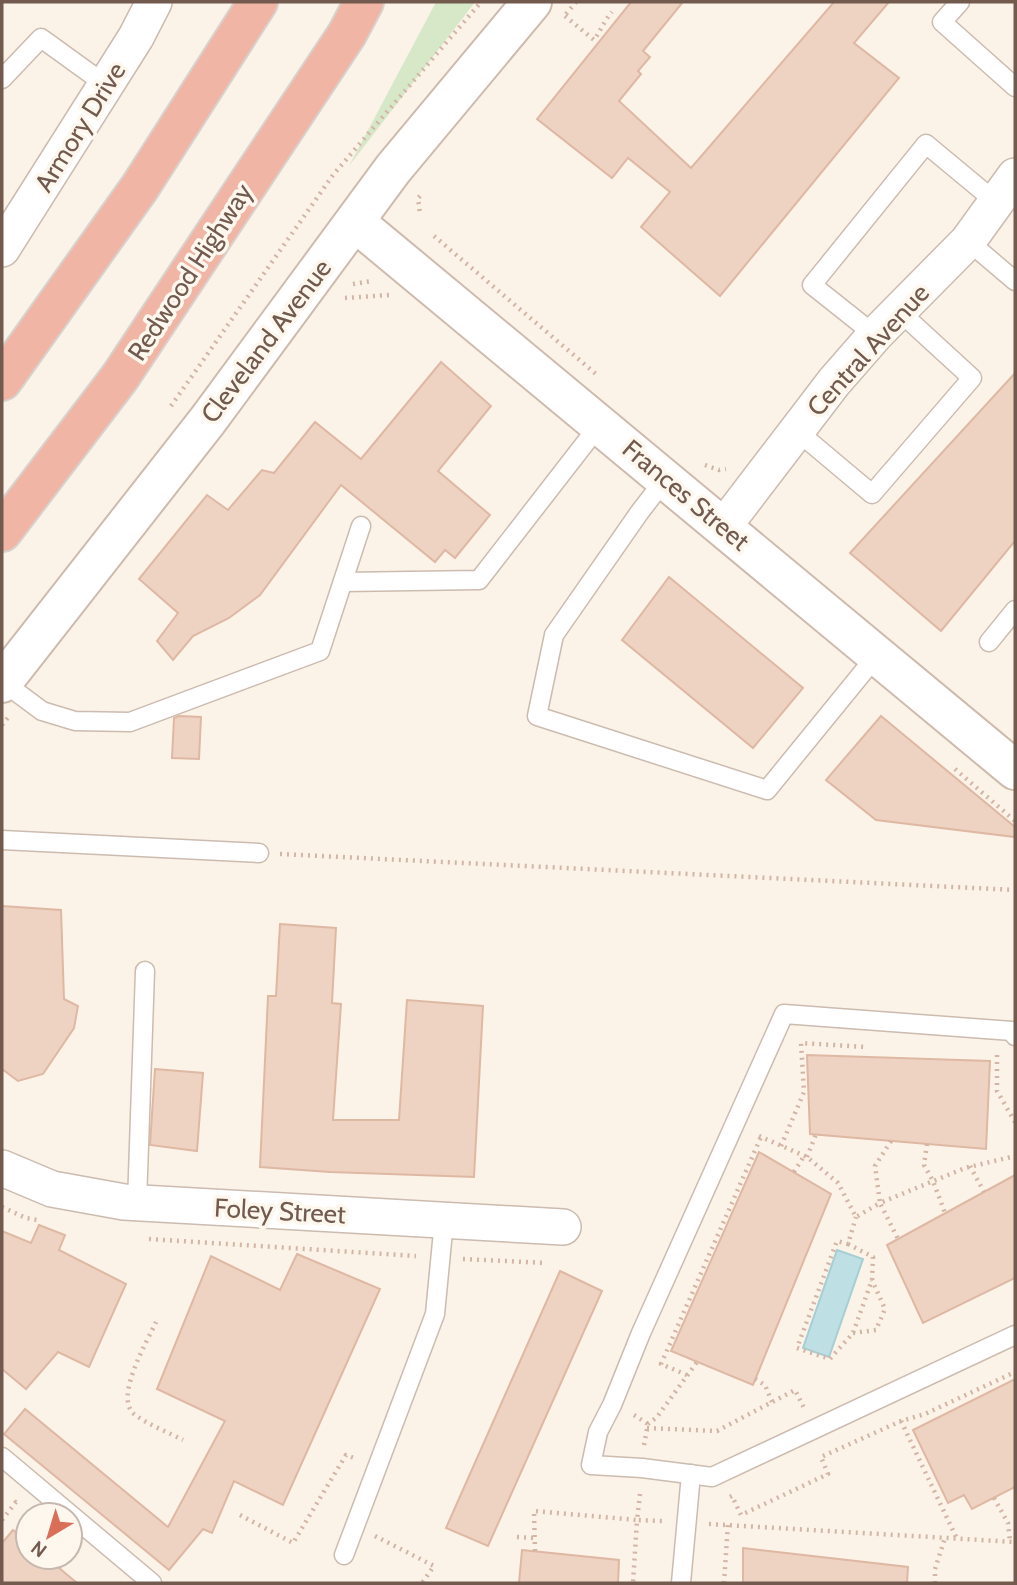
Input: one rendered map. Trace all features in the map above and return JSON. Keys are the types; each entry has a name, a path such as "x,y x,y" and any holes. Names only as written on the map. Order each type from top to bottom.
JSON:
{"highway":[{"path":"2,381 140,187 258,2"},
{"name":"Redwood Highway","path":"2,532 120,377 347,34 363,2"}],"street":[{"name":"Armory Drive","path":"2,250 106,85 154,2"},
{"name":"Cleveland Avenue","path":"2,682 208,420 393,169 548,9"},
{"name":"Central Avenue","path":"724,526 834,382 968,241 1006,190"},
{"name":"Frances Street","path":"355,222 600,424 680,467 724,526 1015,770"},
{"name":"Foley Street","path":"2,1168 52,1189 137,1203 564,1227"}],"lane":[{"path":"960,2 942,22 1015,87"},
{"path":"2,79 41,38 106,85"},
{"path":"797,431 872,494 972,378 888,324 812,285 926,144 1006,190"},
{"path":"968,241 1015,281"},
{"path":"343,582 479,580 600,424"},
{"path":"680,467 616,545 554,635 537,716 766,790 877,654"},
{"path":"2,682 42,711 75,721 130,722 320,651 362,526"},
{"path":"989,642 1015,610"},
{"path":"2,841 258,853"},
{"path":"137,1203 145,971"},
{"path":"1015,1036 1012,1031 784,1014 598,1432 591,1465 712,1477 1015,1335"},
{"path":"344,1555 436,1314 444,1221"},
{"path":"2,1457 152,1583"},
{"path":"681,1583 691,1474"}],"path":[{"path":"169,410 333,174 481,2"},
{"path":"548,9 594,40 601,25 612,12"},
{"path":"434,236 601,377"},
{"path":"345,298 393,295"},
{"path":"680,467 705,466 719,470 732,467"},
{"path":"258,853 1015,890"},
{"path":"781,1146 804,1092 801,1044 867,1047"},
{"path":"985,1054 998,1055 998,1091 1015,1122"},
{"path":"736,1126 806,1156 838,1183 856,1217"},
{"path":"794,1172 806,1156 816,1134"},
{"path":"687,1376 661,1364 761,1137"},
{"path":"891,1141 874,1166 880,1203 898,1239"},
{"path":"927,1144 924,1165 945,1213"},
{"path":"848,1244 856,1217 880,1203 970,1166 1015,1156"},
{"path":"970,1166 984,1192"},
{"path":"837,1241 873,1257 872,1280 853,1333 830,1359 797,1348 837,1241"},
{"path":"853,1333 876,1329 885,1309 872,1280"},
{"path":"156,1322 128,1386 128,1400 132,1413 183,1440"},
{"path":"643,1449 648,1424 657,1417 696,1362"},
{"path":"720,1502 732,1496 741,1515 828,1474 821,1457 901,1421 925,1414 1015,1372"},
{"path":"755,1380 765,1385 772,1402"},
{"path":"647,1428 717,1431 794,1391 805,1410"},
{"path":"901,1421 957,1539"},
{"path":"240,1515 293,1543 346,1455 378,1466"},
{"path":"633,1583 640,1494"},
{"path":"707,1516 705,1524 1013,1542 1008,1523 994,1498"},
{"path":"2,1520 14,1505"},
{"path":"536,1551 534,1511 662,1521"},
{"path":"724,1583 728,1524"},
{"path":"355,1526 434,1566 422,1583"},
{"path":"517,1537 535,1538"},
{"path":"935,1583 935,1569 945,1538"}],"green space":[{"path":"436,2 475,2 349,166"}],"water":[{"path":"837,1250 863,1259 829,1357 803,1348"}],"building":[{"path":"631,2 683,2 643,51 650,57 638,71 641,74 619,101 691,168 834,2 889,2 854,43 899,78 720,296 641,227 670,192 628,158 612,178 537,119"},
{"path":"441,362 491,406 438,471 490,515 455,558 445,550 435,562 341,485 260,595 229,618 193,636 173,660 157,641 178,613 139,579 207,495 228,510 262,470 274,473 315,422 361,459"},
{"path":"1015,373 1015,541 941,631 850,553"},
{"path":"669,577 803,688 753,748 622,640"},
{"path":"881,716 1015,827 1015,837 876,820 826,780"},
{"path":"201,717 199,759 172,758 174,718"},
{"path":"2,906 61,910 64,999 78,1006 74,1028 43,1074 18,1081 2,1069"},
{"path":"280,924 336,928 332,1003 341,1004 333,1120 399,1120 407,1000 483,1006 474,1177 260,1167 268,996 276,996"},
{"path":"807,1055 990,1061 986,1149 810,1134"},
{"path":"155,1069 203,1073 197,1151 150,1145"},
{"path":"759,1152 831,1194 753,1385 671,1351"},
{"path":"1015,1175 1015,1278 923,1323 887,1245"},
{"path":"39,1225 65,1235 59,1250 126,1284 89,1367 58,1352 26,1389 2,1369 2,1231 31,1243"},
{"path":"297,1254 380,1289 283,1505 234,1481 212,1533 203,1529 169,1570 4,1434 25,1409 168,1527 225,1421 157,1389 211,1256 280,1290"},
{"path":"560,1271 602,1291 488,1546 446,1528"},
{"path":"1015,1379 1015,1487 972,1509 964,1495 948,1503 913,1430"},
{"path":"14,1531 14,1571 63,1571 77,1583 2,1583 2,1543"},
{"path":"743,1548 908,1567 907,1583 743,1583"},
{"path":"522,1550 619,1560 618,1583 519,1583"}]}
